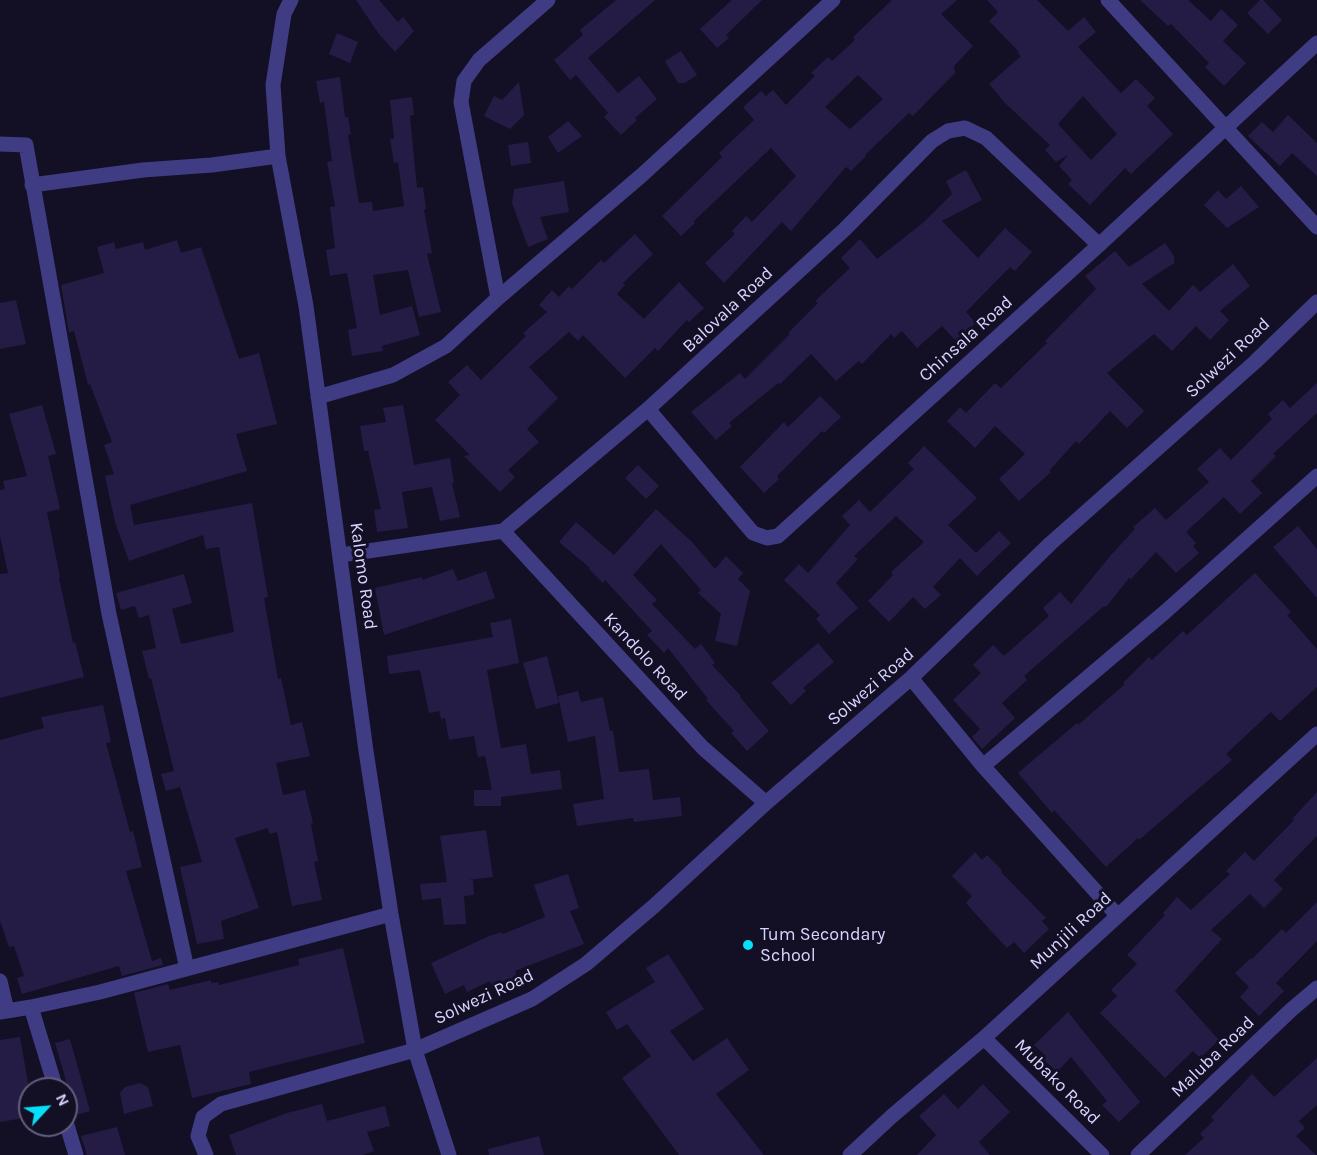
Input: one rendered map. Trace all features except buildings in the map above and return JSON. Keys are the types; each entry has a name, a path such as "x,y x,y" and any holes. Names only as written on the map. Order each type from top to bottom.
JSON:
{"street":[{"name":"Kalomo Road","path":"291,0 284,14 273,85 278,156 306,306 366,751 391,914 415,1050 449,1155"},
{"path":"498,298 460,102 464,81 479,60 548,0"},
{"path":"318,397 393,375 446,346 642,174 833,0"},
{"path":"1108,0 1317,227"},
{"name":"Chinsala Road","path":"648,409 753,533 767,538 778,536 1099,246 1317,43"},
{"name":"Balovala Road","path":"503,531 648,409 845,229 932,141 948,131 965,128 986,138 1099,246"},
{"path":"0,144 26,145 109,614 187,969"},
{"path":"32,185 143,170 212,165 278,156"},
{"name":"Solwezi Road","path":"206,1155 198,1136 203,1117 221,1104 415,1050 532,999 586,964 654,906 766,803 911,678 1051,543 1255,362 1317,302"},
{"path":"982,766 1166,612 1317,476"},
{"path":"341,555 503,531"},
{"name":"Kandolo Road","path":"503,531 703,748 766,803"},
{"path":"911,678 982,766 1117,915"},
{"name":"Munjili Road","path":"850,1155 984,1038 1317,734"},
{"path":"0,981 4,1011 31,1007 187,969 391,914"},
{"name":"Maluba Road","path":"1138,1155 1317,988"},
{"path":"31,1007 52,1077"},
{"name":"Mubako Road","path":"984,1038 1102,1155"},
{"path":"71,1137 76,1155"}],"place":[{"name":"Tum Secondary School","path":"748,945"}]}
